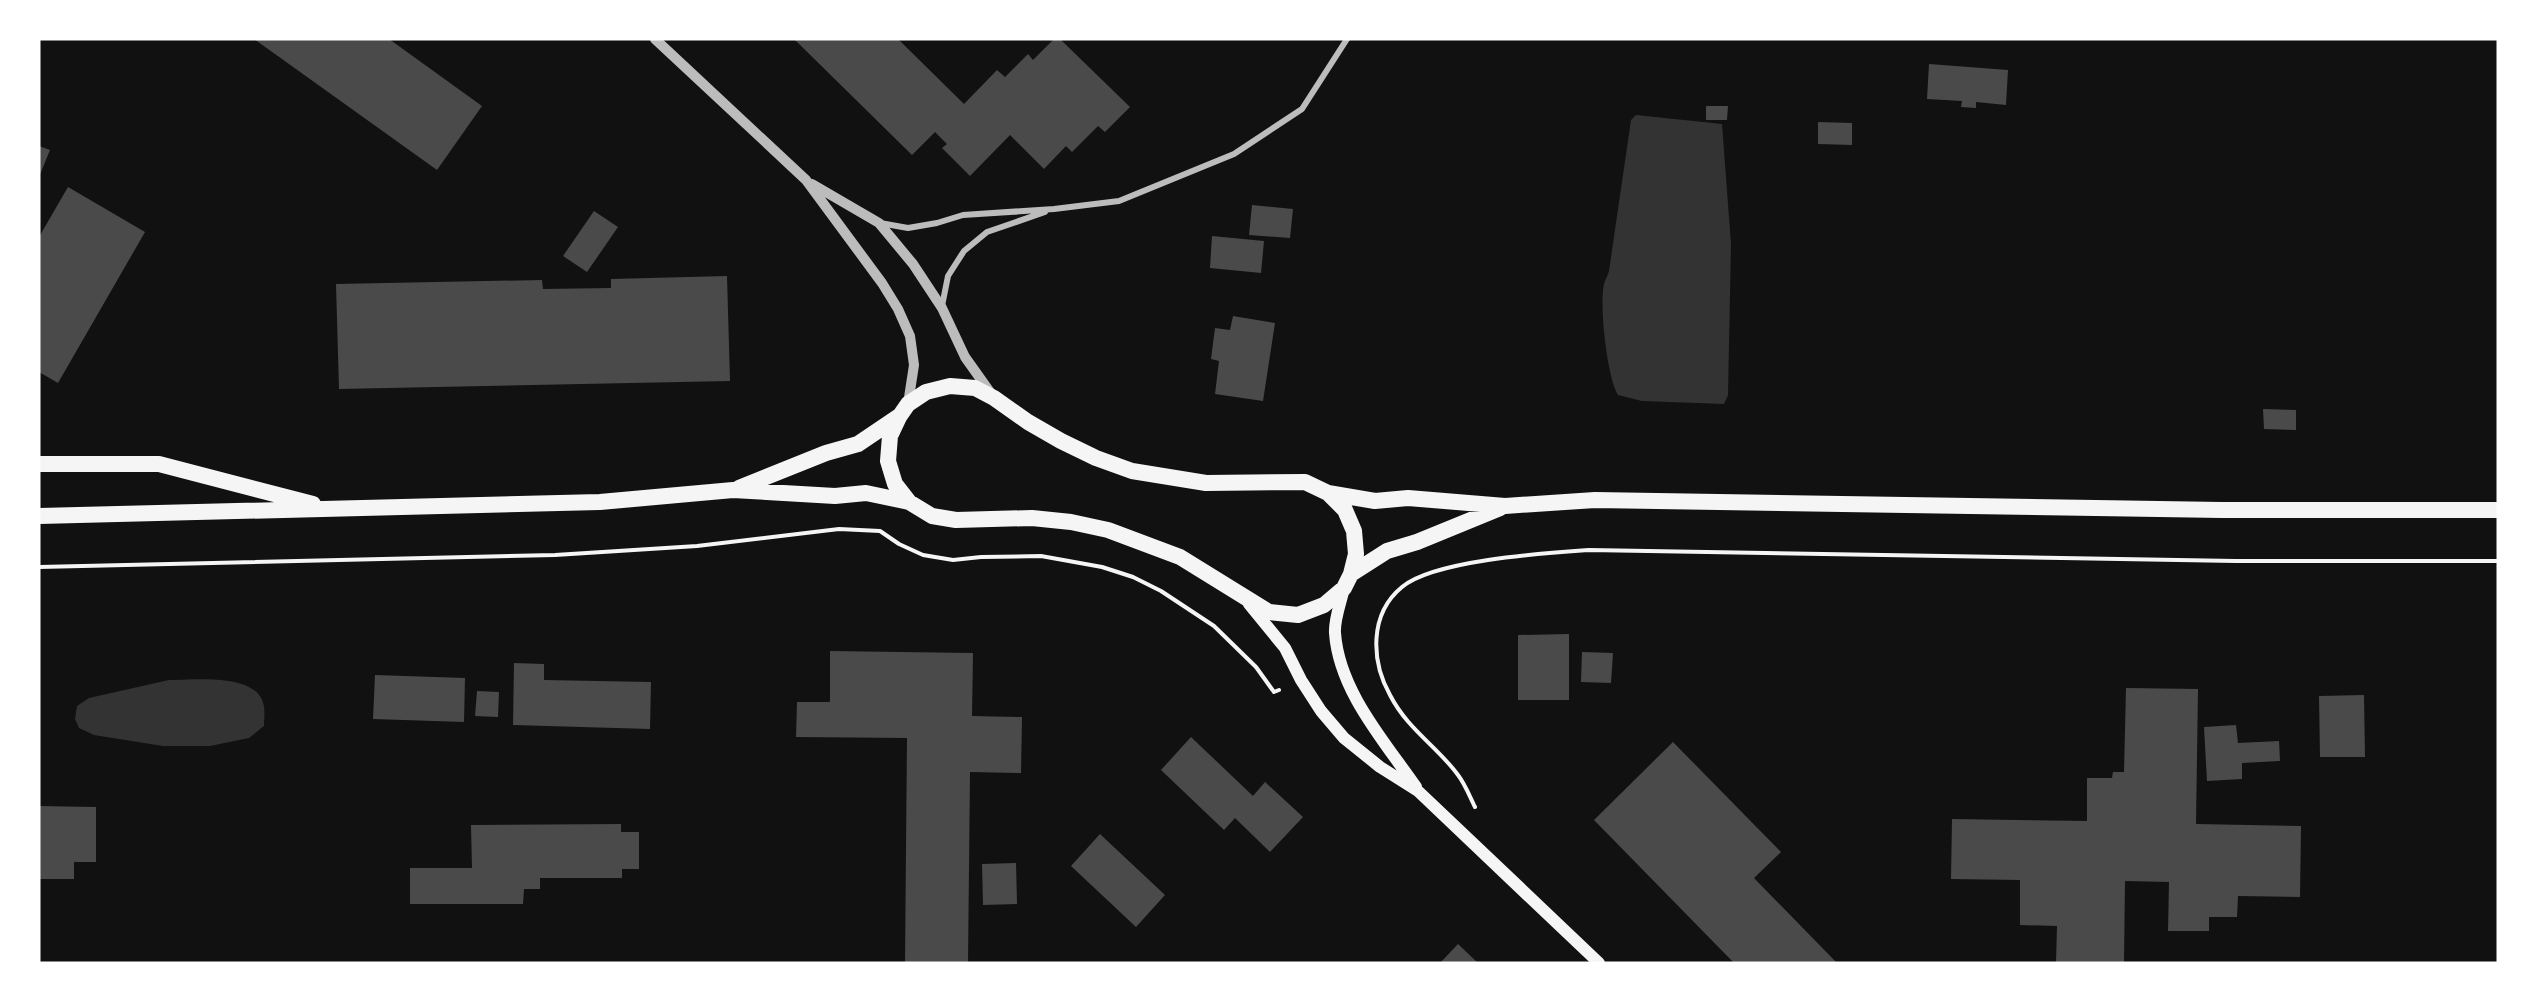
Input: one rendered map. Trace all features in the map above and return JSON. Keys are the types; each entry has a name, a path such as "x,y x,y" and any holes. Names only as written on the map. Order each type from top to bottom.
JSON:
{"highway":[{"path":"733,490 858,444 926,392 950,386 975,388 1061,441 1096,458 1132,471 1206,483 1305,482 1328,493 1375,501 1408,498 1505,506 1595,500 2234,510 2498,510"},
{"path":"904,410 890,436 888,460 895,484 909,502"},
{"path":"39,464 159,464 331,509"},
{"path":"39,516 600,502 733,490 835,496 866,493 909,502 932,516 956,520 1032,518 1071,522 1108,530 1180,557 1214,576 1246,600 1269,612 1298,615 1324,605 1347,581 1387,551 1416,542 1505,506"},
{"path":"1328,493 1345,510 1354,531 1356,554 1347,581"}],"main road":[{"path":"1347,581 1335,632 1342,666 1355,698 1419,791 1599,963"},
{"path":"1246,600 1285,648 1301,681 1321,711 1344,738 1380,767 1419,791"}],"street":[{"path":"655,39 806,180 882,283 898,309 910,336 914,365 904,410"},
{"path":"879,223 908,228 938,223 963,215 1054,209 1119,201 1234,154 1302,109 1347,39"},
{"path":"806,180 879,223 913,264 942,308 965,357 994,398"},
{"path":"942,308 948,276 964,251 987,232 1054,209"}],"path":[{"path":"39,567 555,555 697,546 839,529 880,531 899,544 923,555 953,560 981,556 1041,556 1102,567 1133,578 1161,591 1214,626 1250,660 1274,692 1301,681"},
{"path":"1480,816 1459,775 1408,725 1389,694 1376,659 1376,631 1385,606 1402,586 1426,574 1501,559 1589,550 2293,561 2498,561"}],"shaded area":[{"path":"1636,115 1722,124 1731,244 1728,395 1724,404 1642,401 1618,395 1610,373 1605,341 1604,284 1609,271 1631,120"},
{"path":"169,680 224,680 251,688 260,696 264,707 264,726 249,738 210,746 163,746 94,735 79,728 75,719 77,706 89,698"}],"building":[{"path":"254,39 389,39 482,106 437,170"},
{"path":"794,39 898,39 964,104 997,70 1005,77 1028,54 1033,60 1054,39 1060,39 1130,107 1105,132 1098,126 1072,152 1066,146 1044,169 1010,135 970,176 942,148 947,144 935,132 912,155"},
{"path":"1929,64 2008,70 2006,105 1976,102 1976,108 1961,107 1962,101 1927,99"},
{"path":"1706,106 1728,106 1727,120 1706,120"},
{"path":"1818,122 1852,123 1852,145 1818,144"},
{"path":"39,146 50,150 39,177"},
{"path":"68,187 145,232 58,383 39,372 39,237"},
{"path":"1252,205 1293,209 1290,238 1249,235"},
{"path":"594,211 618,227 587,272 563,256"},
{"path":"1212,236 1264,241 1261,273 1210,268"},
{"path":"727,276 730,381 339,389 336,284 542,280 543,289 611,288 611,279"},
{"path":"1233,316 1275,323 1263,401 1215,394 1219,361 1211,359 1215,328 1230,330"},
{"path":"2263,409 2296,410 2296,430 2264,429"},
{"path":"1569,634 1569,700 1518,700 1518,635"},
{"path":"830,651 973,653 972,716 1022,717 1021,773 970,772 968,963 905,963 907,738 796,737 797,702 830,702"},
{"path":"1582,652 1613,653 1611,683 1581,682"},
{"path":"514,663 544,664 544,680 651,682 650,729 513,725"},
{"path":"375,675 465,678 464,722 373,719"},
{"path":"2126,688 2198,689 2196,824 2301,826 2300,897 2238,896 2237,917 2209,917 2209,931 2168,931 2169,882 2125,881 2124,963 2056,963 2057,926 2020,925 2020,880 1951,879 1952,819 2087,821 2087,778 2112,778 2113,772 2124,772"},
{"path":"477,691 499,692 498,717 475,716"},
{"path":"2364,695 2365,757 2320,757 2319,696"},
{"path":"2236,725 2238,743 2279,741 2280,761 2242,763 2242,779 2207,781 2204,727"},
{"path":"1191,737 1253,796 1265,782 1303,817 1270,852 1235,818 1224,830 1161,770"},
{"path":"1673,742 1781,852 1754,878 1837,963 1734,963 1594,820"},
{"path":"40,806 96,807 96,862 74,862 74,879 40,879"},
{"path":"621,824 621,832 639,832 639,869 622,869 622,878 540,878 540,889 524,889 523,904 410,904 410,868 472,868 471,825"},
{"path":"1100,834 1165,895 1136,927 1071,866"},
{"path":"1016,863 1017,904 983,905 982,864"},
{"path":"1458,944 1478,963 1440,963"}]}
